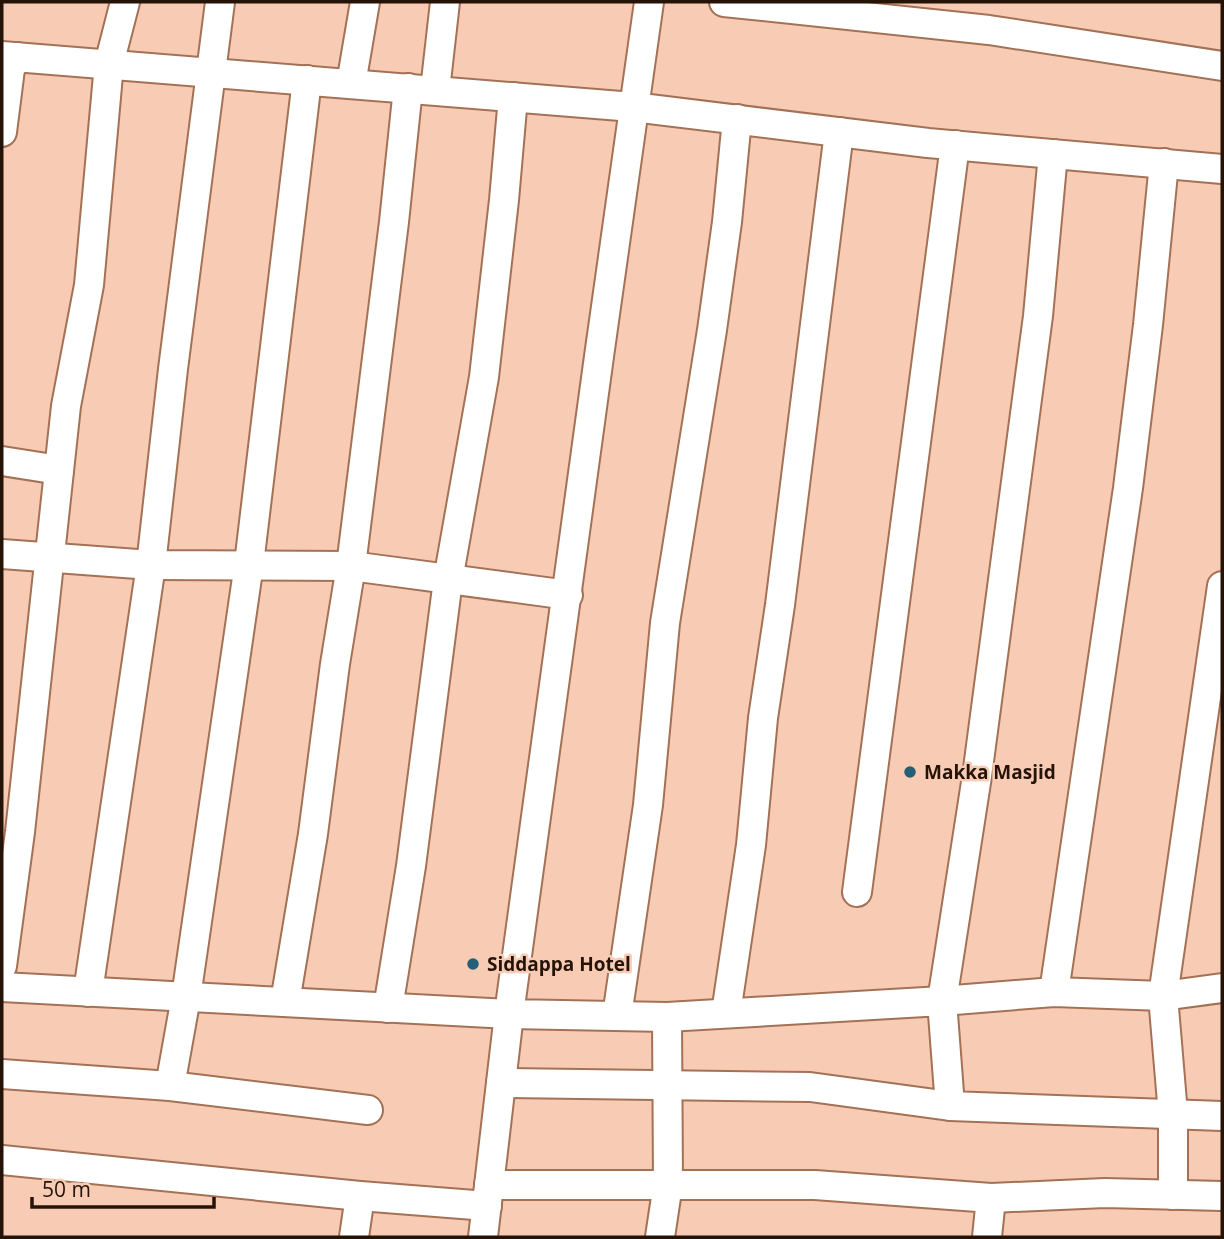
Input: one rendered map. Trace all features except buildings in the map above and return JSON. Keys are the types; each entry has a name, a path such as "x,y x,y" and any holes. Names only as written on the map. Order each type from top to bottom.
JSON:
{"street":[{"path":"2,966 66,407 89,285 109,65 125,2"},
{"path":"88,992 151,565 220,2"},
{"path":"351,84 365,2"},
{"path":"285,1002 313,834 351,566 394,222 421,89 445,2"},
{"path":"483,1237 509,1014 568,595 593,391 649,2"},
{"path":"724,2 989,30 1222,66"},
{"path":"2,132 10,69 9,57 634,107 955,145 1222,169"},
{"path":"170,1086 187,997 249,565 307,80"},
{"path":"388,1007 411,866 448,580 484,377 513,97"},
{"path":"617,1016 648,805 664,623 712,330 727,222 737,119"},
{"path":"726,1013 751,845 763,718 780,605 839,132"},
{"path":"857,892 955,145"},
{"path":"950,1106 942,1000 977,776 1038,316 1053,154"},
{"path":"1054,992 1128,488 1164,163"},
{"path":"2,461 59,470"},
{"path":"2,554 151,565 351,566 568,595"},
{"path":"1173,1195 1172,1114 1163,996 1222,586"},
{"path":"2,987 509,1014 667,1017 1054,992 1163,996 1222,988"},
{"path":"660,1237 668,1184 667,1017"},
{"path":"2,1074 170,1086 368,1110"},
{"path":"501,1083 810,1087 950,1106 1222,1116"},
{"path":"3,1168 360,1196 488,1195 668,1184 815,1185 991,1198 1105,1193 1222,1196"},
{"path":"354,1237 360,1196"},
{"path":"987,1237 991,1198"}],"place":[{"name":"Makka Masjid","path":"910,772"},
{"name":"Siddappa Hotel","path":"473,964"}]}
